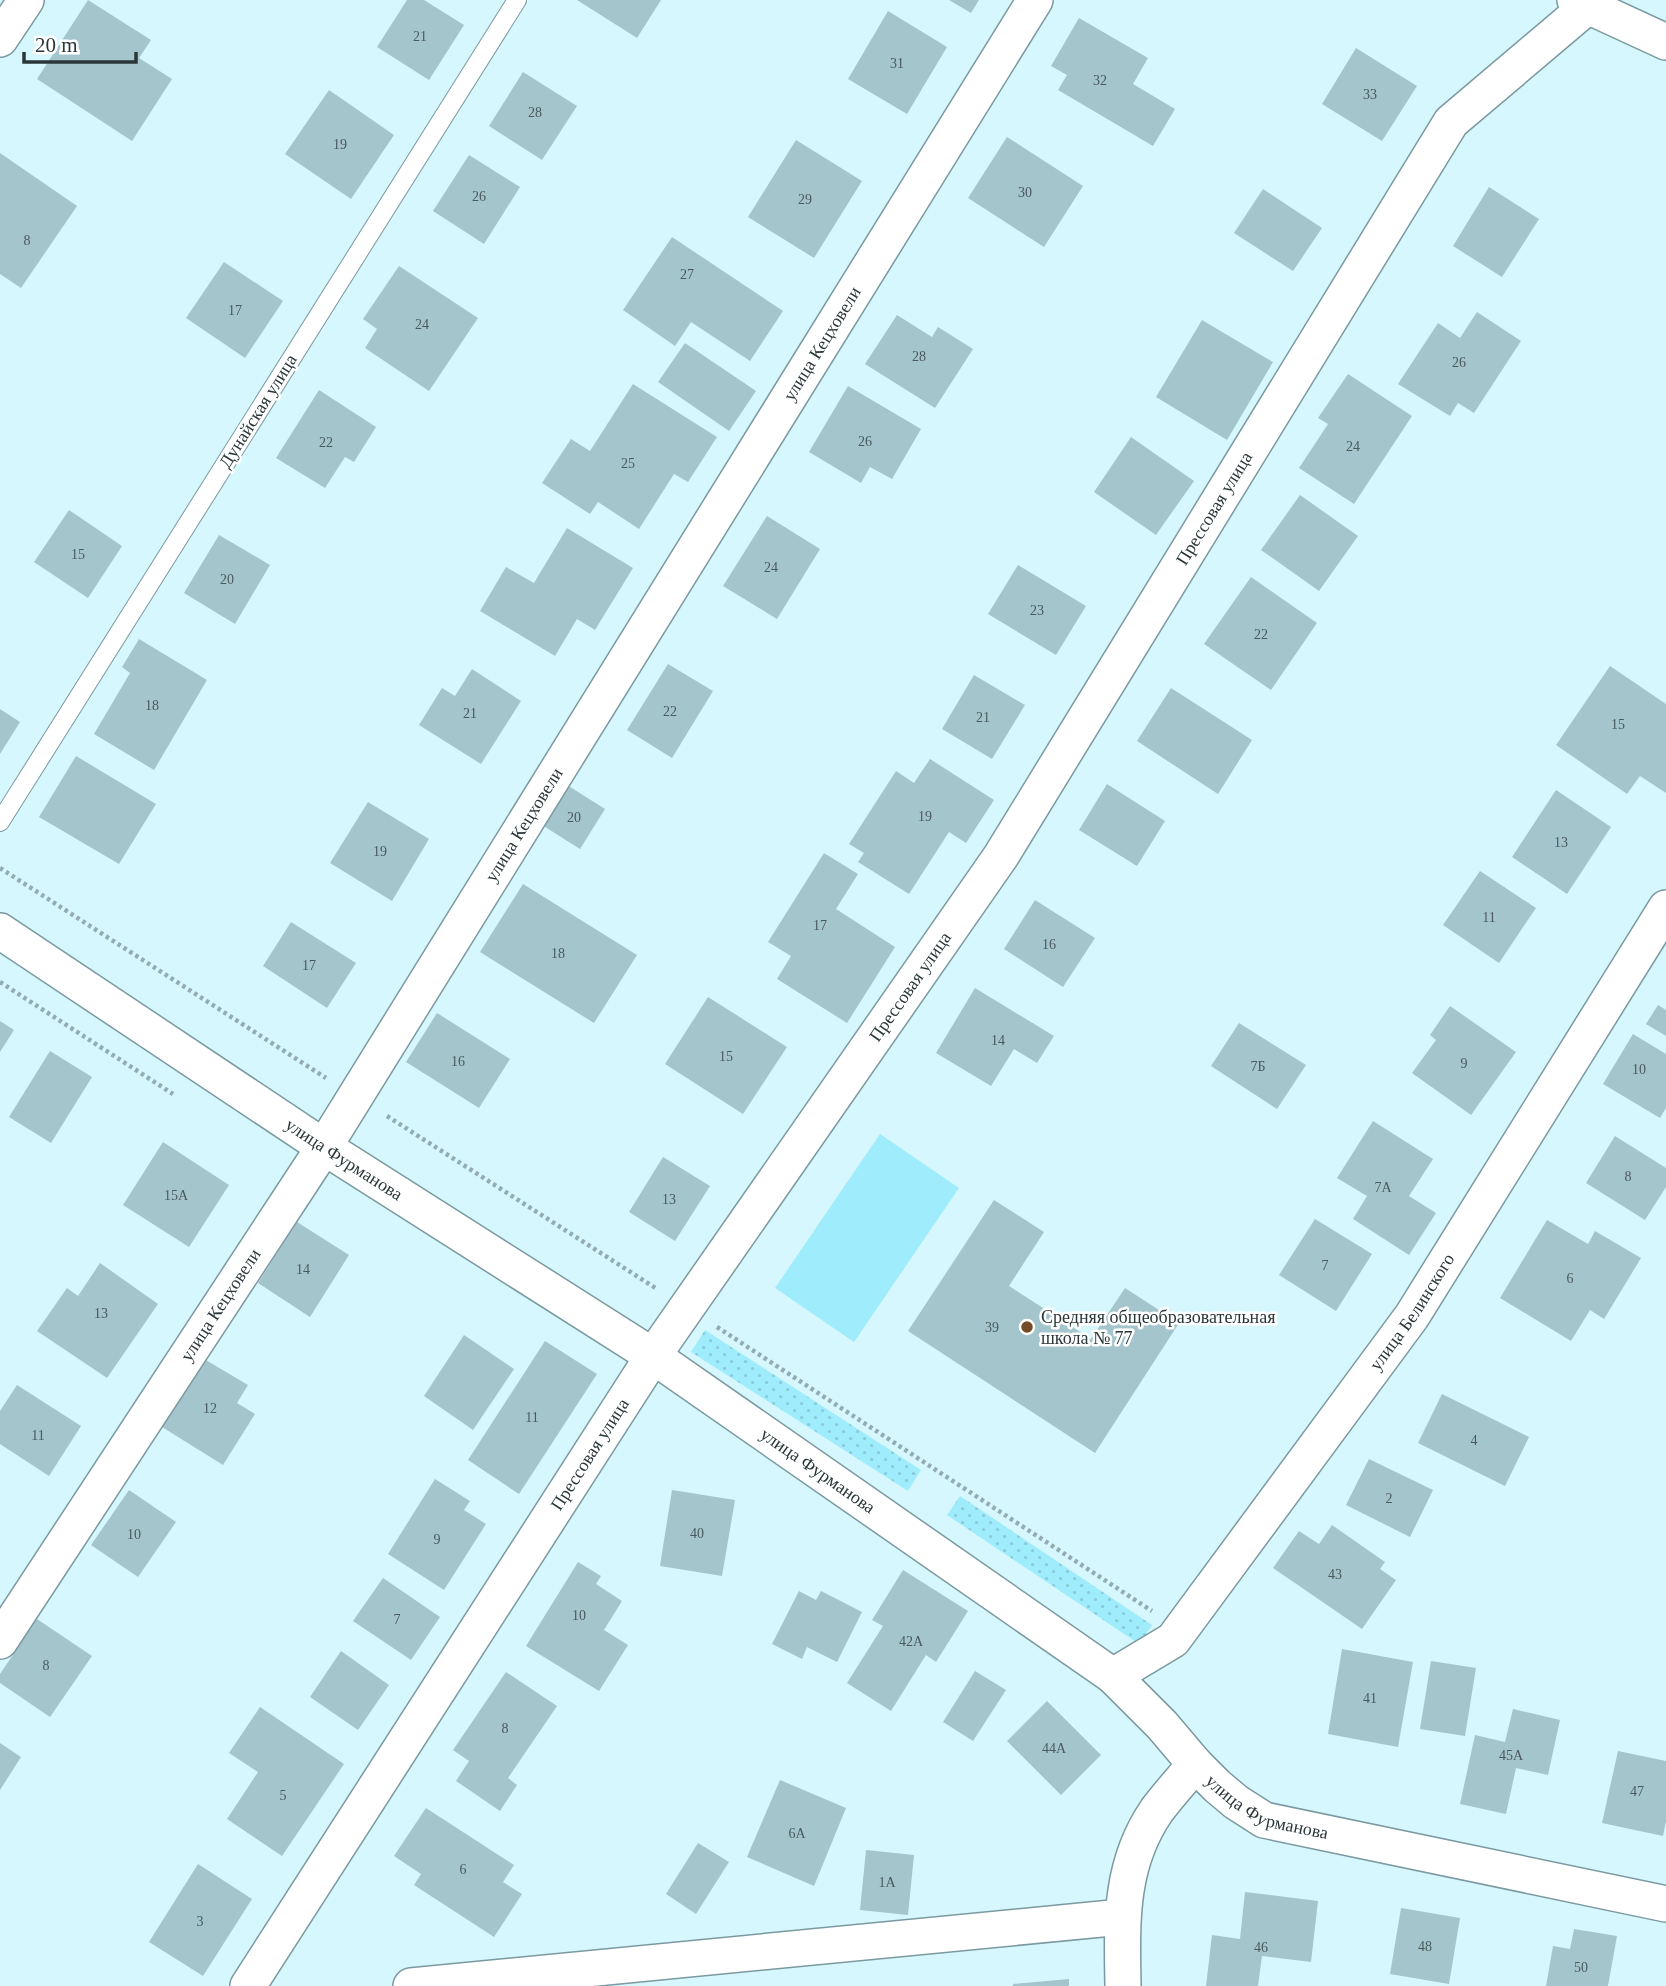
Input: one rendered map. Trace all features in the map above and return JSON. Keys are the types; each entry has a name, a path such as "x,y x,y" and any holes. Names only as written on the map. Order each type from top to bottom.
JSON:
{"street":[{"path":"0,39 26,0"},
{"name":"улица Кецховели","path":"0,1641 324,1147 1035,0"},
{"path":"1581,3 1666,42"},
{"name":"Прессовая улица","path":"248,1986 653,1356 1001,856 1451,122 1581,3"},
{"name":"улица Белинского","path":"1113,1676 1173,1640 1412,1317 1666,908"},
{"name":"улица Фурманова","path":"0,931 324,1147 653,1356 1113,1676 1162,1725 1195,1764 1236,1802 1264,1820 1666,1904"},
{"path":"1123,1986 1122,1917 1127,1878 1137,1848 1157,1811 1195,1764"},
{"path":"411,1986 1122,1917"}],"lane":[{"name":"Дунайская улица","path":"0,822 517,0"}],"path":[{"path":"0,868 687,1308 1181,1630"}],"shaded area":[{"path":"880,1134 959,1188 854,1342 775,1288"},
{"path":"705,1330 921,1470 908,1491 691,1352"},
{"path":"960,1496 1152,1625 1139,1644 947,1515"}],"building":[{"path":"88,0 151,40 139,58 172,79 132,141 37,79"},
{"path":"407,0 424,0 464,25 429,80 377,47"},
{"path":"577,0 661,0 637,38"},
{"path":"949,0 979,0 971,13"},
{"path":"888,11 947,47 907,114 848,79"},
{"path":"1079,18 1148,58 1133,84 1175,109 1153,146 1058,90 1067,75 1051,66"},
{"path":"1356,48 1417,86 1382,141 1322,104"},
{"path":"523,72 577,106 542,160 489,126"},
{"path":"329,90 394,135 351,199 285,154"},
{"path":"1007,137 1083,186 1044,247 968,198"},
{"path":"796,140 862,181 814,258 748,217"},
{"path":"0,153 77,206 21,288 0,274"},
{"path":"469,155 520,187 484,244 433,211"},
{"path":"1489,187 1539,219 1502,277 1453,246"},
{"path":"1263,189 1322,228 1293,271 1234,233"},
{"path":"672,237 783,311 750,361 691,322 675,346 623,310"},
{"path":"224,262 283,301 245,358 186,318"},
{"path":"399,266 478,318 429,391 365,348 377,329 363,319"},
{"path":"1477,312 1521,341 1474,413 1458,403 1450,416 1398,384 1438,323 1460,338"},
{"path":"897,315 932,337 938,327 973,349 935,408 865,364"},
{"path":"1202,320 1273,362 1227,440 1156,397"},
{"path":"685,343 756,391 729,431 658,382"},
{"path":"1348,374 1412,416 1354,504 1299,468 1328,424 1318,418"},
{"path":"633,384 717,437 688,482 674,474 639,529 598,502 590,514 542,483 571,439 590,451"},
{"path":"848,386 921,429 892,479 870,467 861,483 809,452"},
{"path":"319,390 376,427 354,462 345,457 325,488 276,458"},
{"path":"1131,437 1194,481 1156,535 1094,492"},
{"path":"1300,495 1358,536 1319,591 1261,550"},
{"path":"69,510 122,546 88,598 34,562"},
{"path":"767,516 820,549 777,619 723,586"},
{"path":"567,528 633,568 595,630 577,619 555,656 480,611 506,567 534,583"},
{"path":"219,535 270,565 235,624 184,593"},
{"path":"1018,565 1086,606 1056,655 988,614"},
{"path":"1251,577 1317,623 1271,690 1204,644"},
{"path":"139,639 207,680 154,770 94,734 130,673 122,667"},
{"path":"668,664 713,691 672,758 627,730"},
{"path":"1610,666 1666,704 1666,793 1640,776 1627,794 1556,745"},
{"path":"472,669 521,701 481,764 419,725 442,688 455,696"},
{"path":"974,675 1025,705 992,759 942,729"},
{"path":"1171,688 1252,740 1218,794 1137,741"},
{"path":"0,709 20,722 0,754"},
{"path":"76,756 156,804 119,864 39,817"},
{"path":"930,759 994,800 966,843 949,832 909,894 858,862 864,853 849,844 896,771 914,783"},
{"path":"1107,784 1165,821 1137,866 1079,830"},
{"path":"567,785 605,809 580,849 542,825"},
{"path":"1556,790 1611,827 1567,894 1512,857"},
{"path":"368,802 429,839 392,901 330,863"},
{"path":"824,853 858,874 836,909 895,947 847,1023 777,979 791,956 768,942"},
{"path":"1480,871 1536,908 1499,963 1443,925"},
{"path":"523,884 637,955 594,1023 480,952"},
{"path":"1035,900 1095,938 1063,987 1004,949"},
{"path":"291,922 356,963 327,1008 263,966"},
{"path":"975,988 1054,1036 1037,1063 1014,1049 991,1086 936,1053"},
{"path":"708,997 787,1047 743,1114 665,1064"},
{"path":"1658,1005 1666,1010 1666,1036 1646,1024"},
{"path":"1450,1006 1516,1052 1471,1115 1412,1073 1436,1040 1430,1035"},
{"path":"437,1013 510,1059 479,1108 406,1062"},
{"path":"0,1021 14,1030 0,1052"},
{"path":"1239,1023 1306,1065 1277,1109 1211,1066"},
{"path":"1633,1034 1666,1054 1666,1108 1660,1118 1603,1084"},
{"path":"50,1051 92,1077 51,1143 9,1117"},
{"path":"1373,1121 1433,1159 1409,1196 1436,1213 1409,1255 1353,1219 1367,1196 1337,1178"},
{"path":"1615,1136 1666,1168 1666,1187 1645,1220 1586,1183"},
{"path":"163,1142 229,1185 189,1247 123,1205"},
{"path":"663,1157 710,1186 675,1241 629,1212"},
{"path":"994,1200 1044,1232 1009,1286 1091,1339 1125,1288 1179,1323 1095,1453 908,1331"},
{"path":"1315,1219 1372,1254 1336,1311 1279,1275"},
{"path":"1547,1220 1588,1244 1595,1231 1641,1258 1604,1319 1590,1310 1571,1341 1500,1298"},
{"path":"297,1222 349,1255 310,1317 258,1283"},
{"path":"100,1263 158,1304 107,1378 37,1331 67,1288 78,1296"},
{"path":"464,1335 514,1369 473,1430 424,1396"},
{"path":"545,1341 597,1374 519,1494 468,1460"},
{"path":"204,1359 248,1385 237,1403 255,1414 223,1465 162,1427"},
{"path":"17,1385 81,1426 49,1476 0,1444 0,1411"},
{"path":"1442,1394 1529,1437 1505,1486 1418,1443"},
{"path":"1369,1459 1433,1490 1410,1537 1346,1505"},
{"path":"435,1479 470,1501 464,1510 486,1524 444,1590 388,1554"},
{"path":"129,1490 176,1522 138,1577 91,1545"},
{"path":"672,1490 735,1500 722,1576 660,1566"},
{"path":"1332,1525 1385,1562 1380,1569 1396,1580 1362,1629 1273,1568 1299,1531 1319,1544"},
{"path":"578,1562 601,1576 596,1584 622,1601 604,1630 628,1645 599,1691 526,1646"},
{"path":"903,1570 968,1611 936,1662 926,1655 891,1711 847,1683 883,1626 872,1620"},
{"path":"383,1578 440,1617 411,1660 353,1621"},
{"path":"799,1591 816,1600 821,1591 862,1612 837,1662 807,1647 802,1659 772,1644"},
{"path":"37,1619 92,1656 50,1717 0,1683 0,1674"},
{"path":"1342,1649 1413,1662 1398,1747 1328,1734"},
{"path":"341,1651 389,1685 358,1730 310,1697"},
{"path":"1431,1661 1476,1668 1465,1736 1420,1729"},
{"path":"975,1671 1006,1690 973,1741 943,1722"},
{"path":"506,1672 557,1706 508,1778 517,1785 500,1811 456,1781 469,1761 453,1750"},
{"path":"1047,1701 1101,1755 1061,1795 1007,1741"},
{"path":"260,1707 344,1764 282,1856 227,1819 258,1772 229,1753"},
{"path":"1513,1709 1560,1720 1548,1775 1516,1768 1506,1814 1460,1804 1475,1735 1505,1742"},
{"path":"0,1743 21,1757 0,1790"},
{"path":"1618,1751 1666,1761 1666,1821 1663,1836 1602,1823"},
{"path":"780,1780 846,1808 814,1886 747,1857"},
{"path":"426,1808 514,1865 503,1882 522,1894 494,1937 414,1885 421,1874 394,1856"},
{"path":"698,1843 729,1862 696,1914 666,1894"},
{"path":"866,1850 914,1855 908,1915 860,1910"},
{"path":"198,1864 252,1899 203,1976 149,1942"},
{"path":"1245,1892 1318,1901 1311,1962 1262,1956 1258,1986 1206,1986 1212,1935 1240,1939"},
{"path":"1401,1908 1460,1918 1449,1984 1390,1974"},
{"path":"1574,1929 1617,1936 1608,1986 1546,1986 1553,1946 1570,1949"},
{"path":"1069,1979 1069,1986 1013,1986 1013,1984"}],"place":[{"name":"Средняя общеобразовательная школа № 77","path":"1027,1327"}]}
